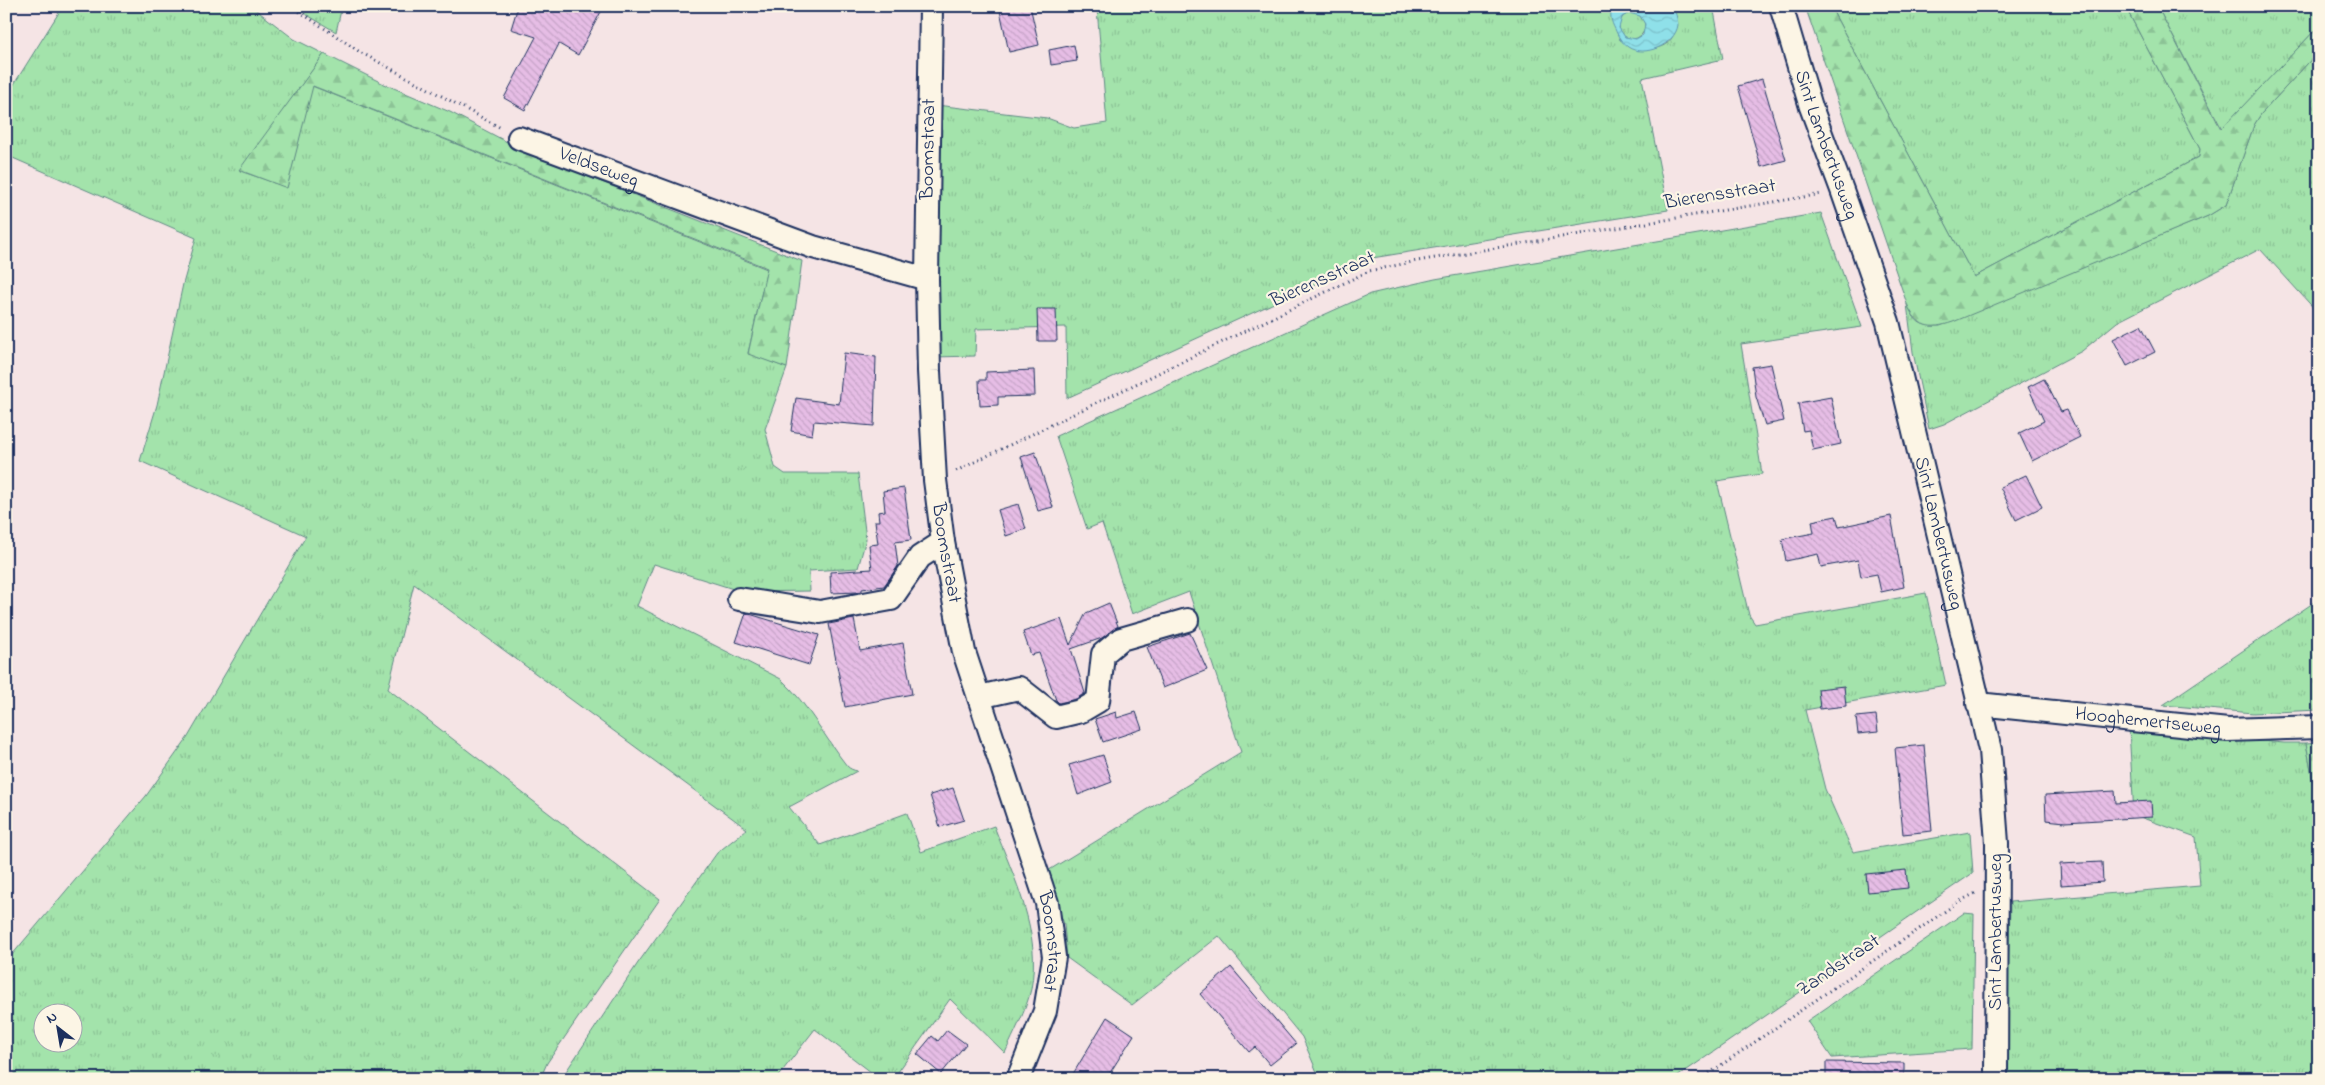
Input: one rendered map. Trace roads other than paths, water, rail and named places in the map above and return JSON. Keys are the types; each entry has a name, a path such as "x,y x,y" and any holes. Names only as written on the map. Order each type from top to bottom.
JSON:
{"street":[{"name":"Boomstraat","path":"931,6 927,279 928,371 935,480 943,542 964,652 1047,903 1054,958 1045,1011 1018,1079"},
{"name":"Sint Lambertusweg","path":"1781,6 1811,107 1888,322 1990,750 1997,842 1996,1079"},
{"name":"Veldseweg","path":"519,138 812,247 927,279"},
{"path":"739,599 820,612 892,599 920,557 943,542"},
{"path":"979,697 1019,688 1056,717 1081,711 1098,701 1103,654 1121,639 1187,620"},
{"name":"Hooghemertseweg","path":"1978,704 2228,730 2319,727"}],"water":[{"path":"1613,6 1673,6 1678,25 1676,32 1665,44 1658,48 1642,51 1635,50 1628,47 1619,36 1612,20","holes":["1629,13 1640,16 1645,24 1643,35 1636,39 1625,37 1619,28 1622,17"]}]}
